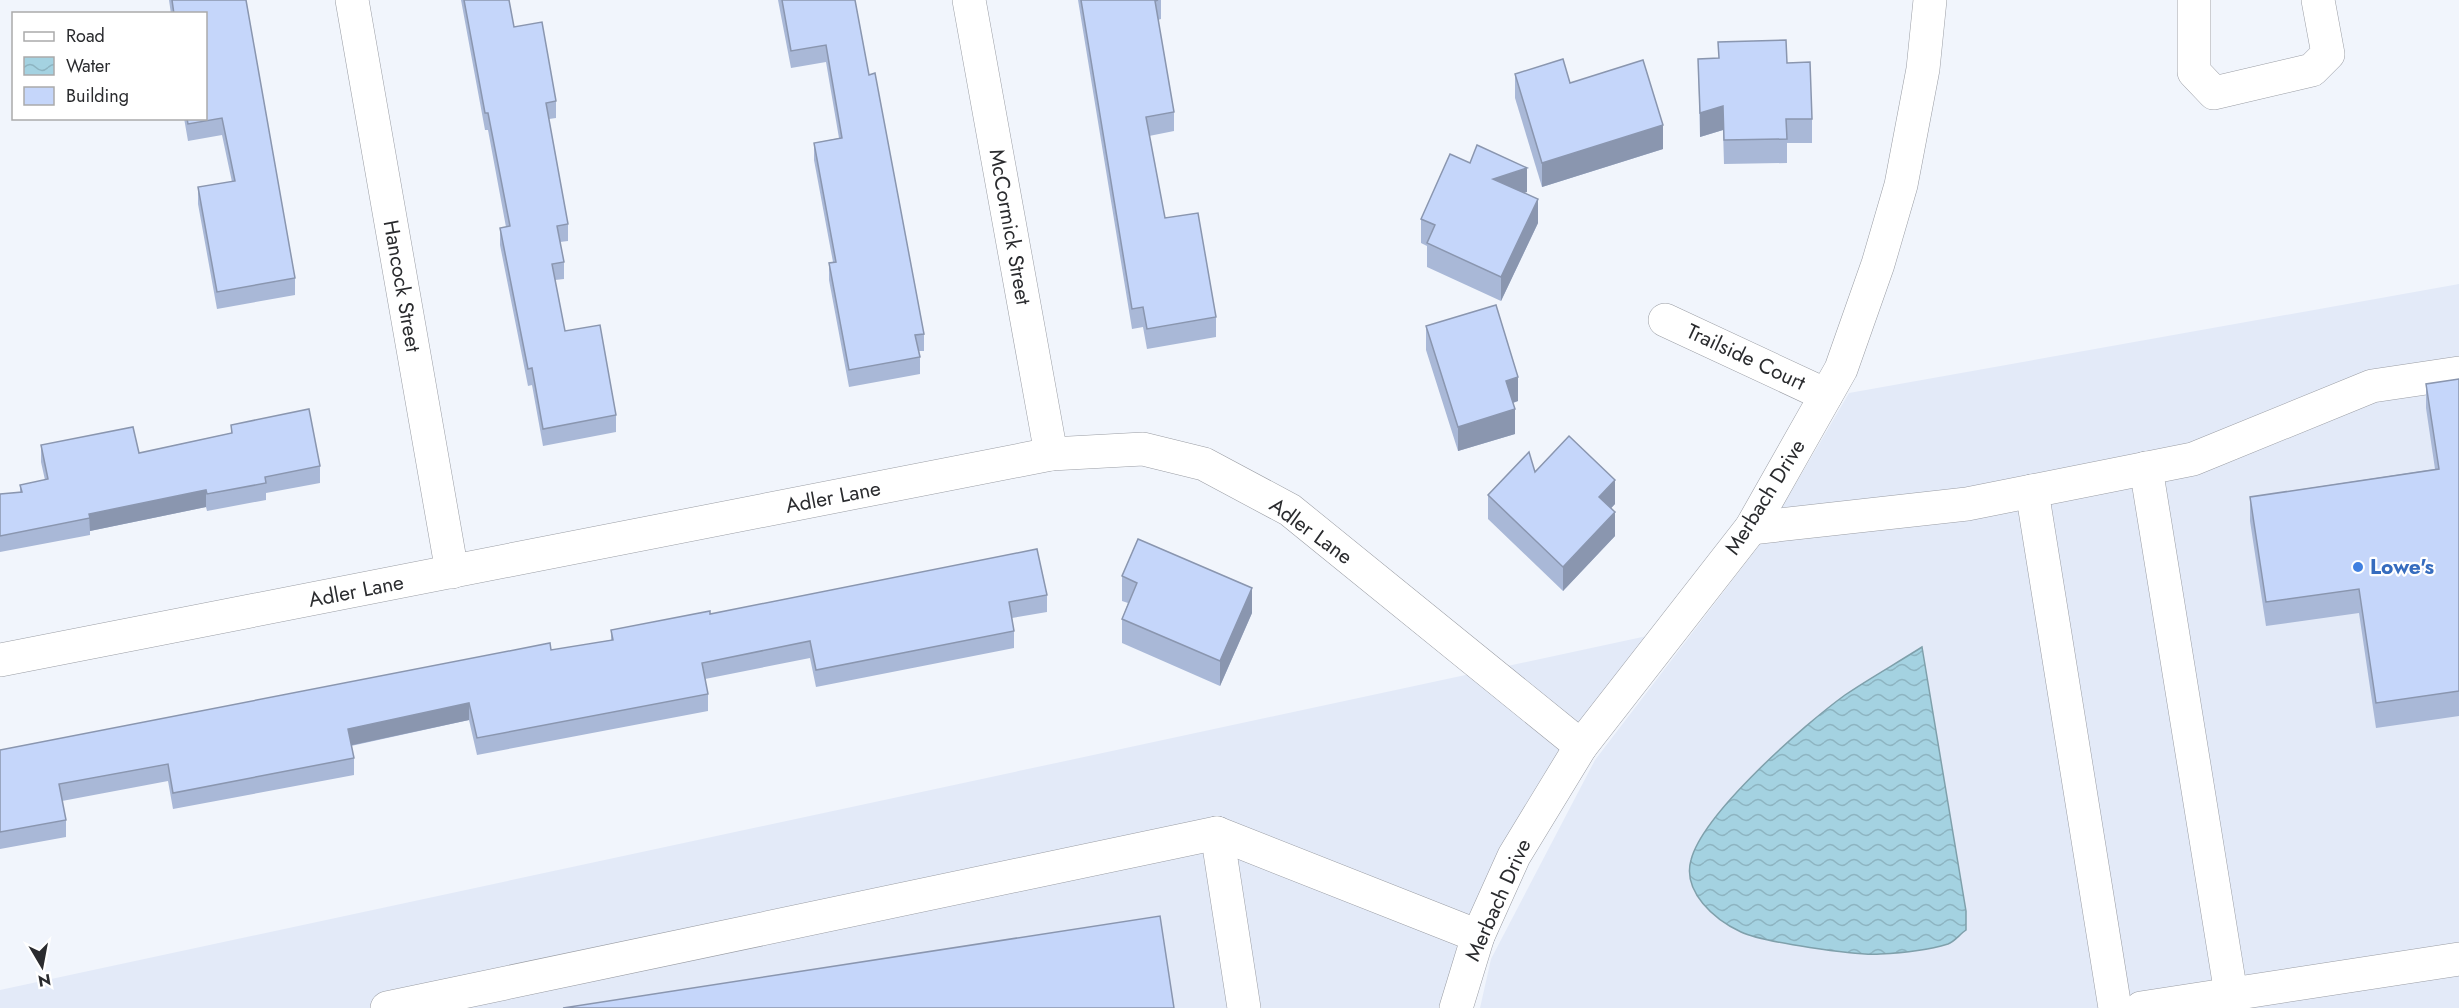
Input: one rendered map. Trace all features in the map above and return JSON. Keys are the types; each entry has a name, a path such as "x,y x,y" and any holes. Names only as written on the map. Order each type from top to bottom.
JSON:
{"street":[{"name":"Hancock Street","path":"352,0 452,572"},
{"name":"McCormick Street","path":"969,0 1051,454"},
{"name":"Merbach Drive","path":"1456,1008 1478,936 1514,856 1581,746 1751,528 1841,369 1878,264 1901,185 1923,69 1930,0"},
{"path":"2194,0 2194,72 2214,93 2312,70 2328,54 2318,0"},
{"name":"Trailside Court","path":"1665,320 1826,395"},
{"path":"1751,528 1967,504 2193,459 2372,386 2459,373"},
{"name":"Adler Lane","path":"0,660 1051,454 1143,449 1204,464 1280,504 1581,746"},
{"path":"2146,468 2231,994"},
{"path":"2032,491 2115,1008"},
{"path":"387,1008 1218,834 1478,936"},
{"path":"1218,834 1244,1008"},
{"path":"2141,1008 2459,959"}],"shaded area":[{"path":"2459,284 2459,1008 1480,1008 1491,959 1595,760 1761,543 1849,393"},
{"path":"1647,636 1542,777 1460,934 1442,1008 0,1008 0,990"}],"water":[{"path":"1922,647 1966,911 1966,930 1950,943 1940,946 1905,952 1868,954 1810,948 1768,940 1741,932 1721,920 1703,904 1696,894 1689,872 1699,841 1714,818 1757,771 1827,708"}],"building":[{"path":"172,0 246,0 295,278 217,292 198,187 235,181 222,118 188,124 187,120 207,120 207,12 174,12"},
{"path":"464,0 509,0 514,27 542,22 556,101 546,103 568,224 557,226 564,262 552,264 565,331 600,325 616,415 543,429 532,368 528,369 500,228 510,226 488,113 485,113"},
{"path":"782,0 855,0 869,75 875,73 924,334 915,335 920,357 849,370 829,263 836,262 814,143 842,138 826,45 791,51"},
{"path":"1081,0 1158,0 1155,1 1174,112 1146,117 1165,218 1198,213 1216,317 1147,329 1143,307 1132,309"},
{"path":"1786,40 1787,63 1810,62 1812,119 1786,119 1787,139 1724,140 1723,106 1700,113 1698,59 1719,58 1718,42"},
{"path":"1563,59 1570,83 1643,60 1663,125 1542,163 1515,74"},
{"path":"1477,145 1527,168 1493,179 1538,199 1501,277 1427,243 1435,225 1421,219 1450,154 1470,163"},
{"path":"1496,305 1518,377 1506,381 1515,409 1458,427 1426,326"},
{"name":"Lowe's","path":"2459,379 2459,691 2376,703 2359,589 2266,602 2250,497 2439,469 2426,384"},
{"path":"309,409 320,466 265,477 266,483 207,494 206,490 89,514 90,518 0,536 0,494 22,492 20,485 48,479 41,445 133,427 139,453 232,433 231,425"},
{"path":"1569,436 1615,480 1599,497 1615,512 1563,567 1488,495 1529,452 1535,472"},
{"path":"1138,539 1252,588 1220,661 1122,619 1137,583 1122,576"},
{"path":"1037,549 1047,595 1009,602 1014,631 816,670 810,641 702,663 708,694 477,738 469,703 348,729 354,758 173,793 168,764 59,784 66,820 0,832 0,750 550,643 551,650 613,640 611,630 710,611 710,614"},
{"path":"1160,916 1174,1008 563,1008"}],"place":[{"name":"Lowe's","path":"2358,567"}]}
